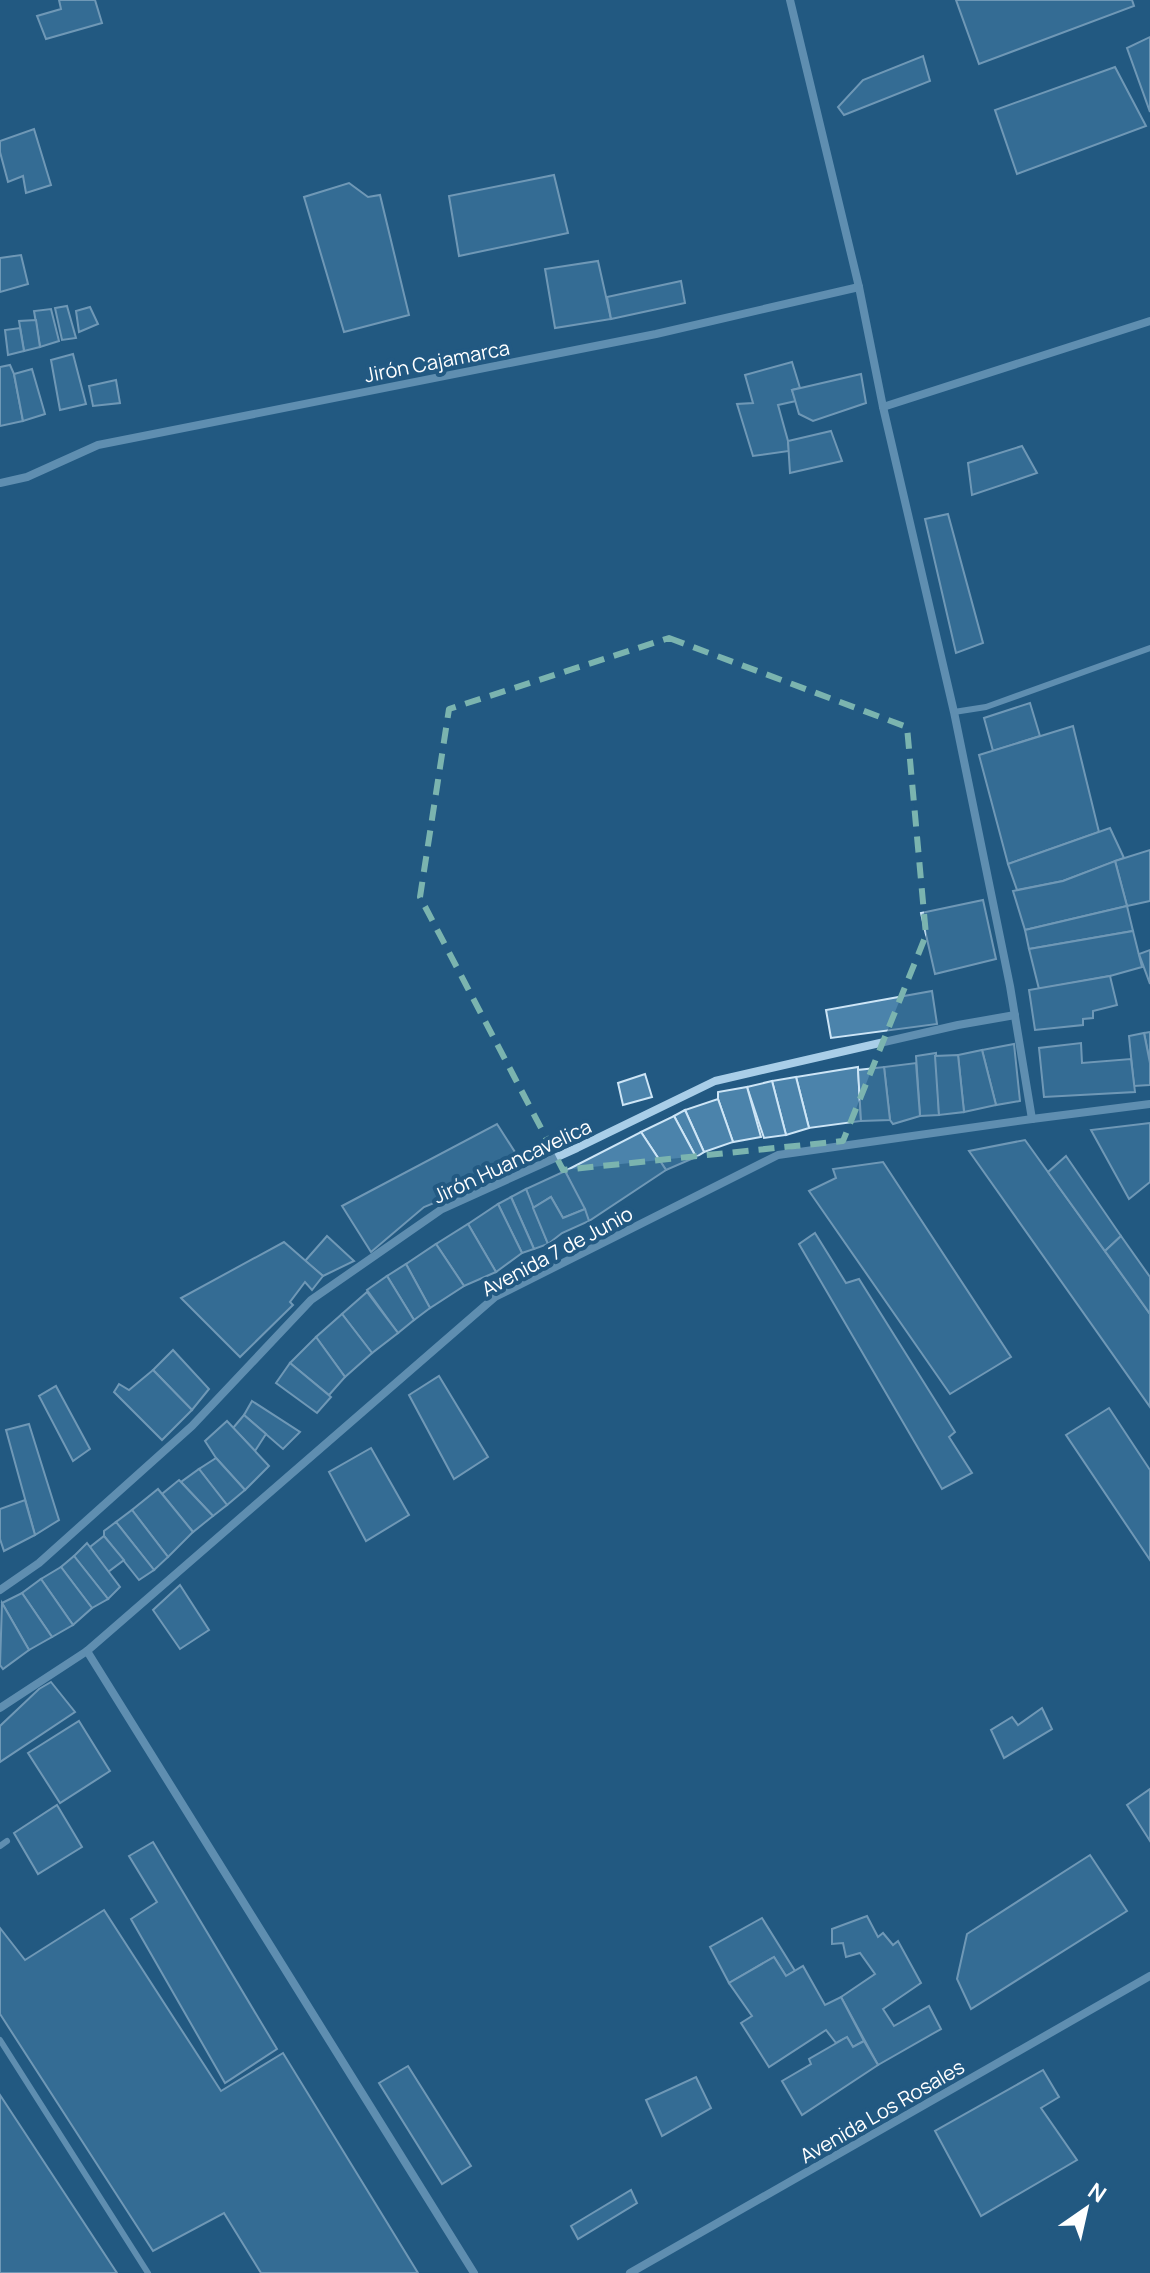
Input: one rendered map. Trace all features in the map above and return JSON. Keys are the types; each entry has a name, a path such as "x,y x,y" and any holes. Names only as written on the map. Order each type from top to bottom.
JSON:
{"street":[{"path":"790,0 859,287 883,407 954,712 1015,1015 1032,1119"},
{"name":"Jirón Cajamarca","path":"0,483 27,477 98,445 656,334 859,287"},
{"path":"883,407 1150,321"},
{"name":"Jirón Huancavelica","path":"0,1590 39,1563 192,1426 311,1300 442,1209 715,1081 958,1025 1015,1015"},
{"name":"Avenida 7 de Junio","path":"0,1708 87,1651 495,1297 778,1155 1150,1104"},
{"path":"87,1651 474,2273"},
{"name":"Avenida Los Rosales","path":"630,2273 1150,1976"}],"lane":[{"path":"954,712 986,707 1150,648"},
{"path":"0,1846 7,1841"},
{"path":"0,2040 148,2273"}],"highlighted area":[{"path":"669,638 907,727 926,935 843,1141 563,1170 420,897 449,709"}],"building":[{"path":"59,0 95,0 102,23 46,39 37,16 61,9"},
{"path":"956,0 1132,0 1134,6 979,64"},
{"path":"1150,37 1150,112 1127,48"},
{"path":"923,56 930,81 844,115 838,107 863,80"},
{"path":"1115,67 1146,126 1017,174 995,110"},
{"path":"34,129 51,185 26,193 23,176 8,182 0,141"},
{"path":"554,175 568,233 459,256 449,196"},
{"path":"349,183 368,197 380,195 409,315 344,332 304,197"},
{"path":"21,255 28,284 0,292 0,258"},
{"path":"598,261 611,319 555,328 545,269"},
{"path":"681,281 685,303 611,319 607,297"},
{"path":"67,306 76,338 62,340 55,308"},
{"path":"90,307 98,324 79,332 76,311"},
{"path":"51,309 59,341 40,347 34,311"},
{"path":"36,320 40,347 24,351 19,321"},
{"path":"20,328 24,351 8,355 5,330"},
{"path":"73,354 86,404 60,410 51,360"},
{"path":"792,362 800,388 792,390 796,401 778,405 789,451 753,456 737,404 753,403 745,375"},
{"path":"10,365 23,421 0,426 0,367"},
{"path":"32,369 45,414 23,421 14,374"},
{"path":"861,374 866,403 813,421 799,414 792,390"},
{"path":"116,380 120,403 93,406 89,386"},
{"path":"831,431 842,461 790,473 788,441"},
{"path":"1022,446 1037,473 972,495 968,463"},
{"path":"948,514 983,643 956,653 925,519"},
{"path":"1030,703 1040,736 993,751 984,718"},
{"path":"1073,726 1099,832 1008,864 979,755"},
{"path":"1110,828 1124,858 1063,881 1017,890 1008,864"},
{"path":"1150,850 1150,901 1127,906 1115,861"},
{"path":"1115,861 1127,906 1025,930 1013,891 1063,881"},
{"path":"983,900 996,959 935,974 921,913"},
{"path":"1127,906 1133,931 1029,949 1025,930"},
{"path":"1133,931 1142,967 1039,989 1029,949"},
{"path":"1150,950 1150,984 1139,954"},
{"path":"1110,976 1117,1005 1093,1011 1093,1018 1083,1019 1083,1025 1035,1030 1029,990"},
{"path":"932,991 937,1024 831,1038 826,1010"},
{"path":"1150,1032 1150,1063 1144,1033"},
{"path":"1144,1033 1150,1063 1150,1085 1134,1086 1129,1036"},
{"path":"1081,1043 1082,1063 1131,1059 1135,1092 1044,1097 1039,1048"},
{"path":"1014,1044 1020,1101 996,1105 982,1050"},
{"path":"982,1050 996,1105 964,1112 958,1055"},
{"path":"936,1053 939,1115 920,1116 916,1056"},
{"path":"958,1055 964,1112 939,1115 935,1056"},
{"path":"916,1063 920,1116 893,1124 884,1067"},
{"path":"858,1067 861,1121 809,1128 796,1077"},
{"path":"884,1067 890,1120 861,1121 858,1070"},
{"path":"645,1074 652,1097 623,1105 618,1083"},
{"path":"796,1077 809,1128 786,1135 772,1081"},
{"path":"772,1081 786,1135 764,1138 747,1087"},
{"path":"747,1087 761,1137 733,1142 718,1092"},
{"path":"718,1099 733,1142 704,1152 685,1110"},
{"path":"685,1110 704,1152 696,1157 674,1116"},
{"path":"674,1116 696,1157 666,1170 641,1132"},
{"path":"1150,1123 1150,1182 1129,1199 1091,1130"},
{"path":"497,1124 520,1160 463,1191 424,1207 371,1252 342,1206"},
{"path":"641,1132 666,1170 589,1221 565,1171"},
{"path":"1025,1140 1150,1314 1150,1407 969,1151"},
{"path":"1066,1156 1121,1236 1105,1251 1048,1172"},
{"path":"883,1162 1011,1357 950,1394 809,1191 836,1178 833,1169"},
{"path":"565,1171 585,1209 563,1218 551,1197 533,1208 526,1189"},
{"path":"526,1189 548,1244 534,1249 511,1197"},
{"path":"511,1197 534,1249 522,1253 498,1204"},
{"path":"551,1197 563,1218 585,1209 589,1221 562,1233 548,1244 533,1208"},
{"path":"498,1204 522,1253 496,1272 468,1224"},
{"path":"468,1224 496,1272 464,1286 436,1244"},
{"path":"815,1233 846,1283 859,1279 955,1432 949,1437 972,1473 942,1489 799,1244"},
{"path":"327,1236 354,1261 323,1276 305,1261"},
{"path":"1121,1236 1150,1277 1150,1314 1105,1251"},
{"path":"284,1242 323,1276 312,1290 305,1282 290,1302 293,1305 240,1357 181,1298"},
{"path":"436,1244 464,1286 430,1308 406,1264"},
{"path":"406,1264 430,1308 414,1320 387,1276"},
{"path":"387,1276 414,1320 398,1333 367,1290"},
{"path":"367,1292 398,1333 372,1353 342,1314"},
{"path":"342,1314 372,1353 345,1377 316,1337"},
{"path":"316,1337 345,1377 329,1395 290,1363"},
{"path":"173,1350 209,1389 192,1410 153,1370"},
{"path":"290,1363 331,1397 317,1413 276,1383"},
{"path":"153,1370 192,1410 162,1440 114,1392 119,1384 129,1390"},
{"path":"439,1376 488,1457 454,1479 409,1395"},
{"path":"56,1386 90,1449 73,1461 39,1396"},
{"path":"252,1401 300,1432 283,1449 244,1415"},
{"path":"1109,1408 1150,1470 1150,1560 1066,1435"},
{"path":"244,1415 266,1434 255,1451 233,1428"},
{"path":"227,1421 269,1466 245,1490 205,1441"},
{"path":"29,1424 59,1520 35,1535 6,1430"},
{"path":"371,1448 409,1515 366,1541 329,1472"},
{"path":"216,1458 245,1490 227,1505 199,1469"},
{"path":"199,1469 227,1505 213,1516 181,1482"},
{"path":"179,1480 213,1516 193,1532 162,1494"},
{"path":"158,1489 193,1532 168,1557 132,1510"},
{"path":"25,1500 35,1535 4,1551 0,1539 0,1509"},
{"path":"132,1510 168,1557 154,1570 116,1522"},
{"path":"116,1522 154,1570 139,1580 104,1536 104,1531"},
{"path":"104,1536 124,1560 108,1572 90,1547"},
{"path":"87,1543 120,1587 108,1599 74,1556"},
{"path":"74,1556 108,1599 92,1608 61,1567"},
{"path":"61,1567 92,1608 73,1625 41,1579"},
{"path":"41,1579 73,1625 52,1637 22,1593"},
{"path":"180,1585 209,1630 180,1649 153,1610"},
{"path":"22,1593 52,1637 29,1650 2,1603"},
{"path":"2,1603 29,1650 3,1669 0,1665"},
{"path":"51,1682 75,1712 0,1762 0,1726 39,1689"},
{"path":"1042,1708 1052,1729 1004,1758 991,1730 1012,1717 1018,1725"},
{"path":"79,1721 110,1771 60,1803 28,1753"},
{"path":"1150,1789 1150,1841 1127,1805"},
{"path":"57,1805 82,1847 38,1874 14,1833"},
{"path":"153,1842 277,2049 225,2083 131,1919 157,1902 129,1856"},
{"path":"1090,1855 1127,1911 971,2009 957,1979 967,1934"},
{"path":"104,1910 221,2091 283,2053 418,2273 261,2273 224,2213 153,2251 0,2014 0,1928 25,1960"},
{"path":"867,1916 878,1937 883,1933 893,1945 898,1941 921,1983 883,2009 894,2026 929,2006 941,2029 878,2065 841,1997 875,1974 860,1953 846,1957 843,1943 832,1944 832,1929"},
{"path":"762,1918 795,1971 786,1976 774,1957 729,1983 710,1947"},
{"path":"774,1957 786,1976 803,1966 825,2005 841,1997 864,2041 853,2047 847,2037 836,2043 826,2030 769,2067 741,2023 752,2016 729,1983"},
{"path":"847,2037 853,2047 864,2041 878,2065 802,2115 782,2081 811,2064 809,2059"},
{"path":"408,2066 471,2166 442,2184 379,2083"},
{"path":"1043,2070 1059,2097 1041,2108 1077,2160 981,2216 935,2131"},
{"path":"696,2077 711,2108 662,2136 646,2100"},
{"path":"0,2095 117,2273 0,2273"},
{"path":"631,2190 637,2203 578,2239 571,2226"}]}
